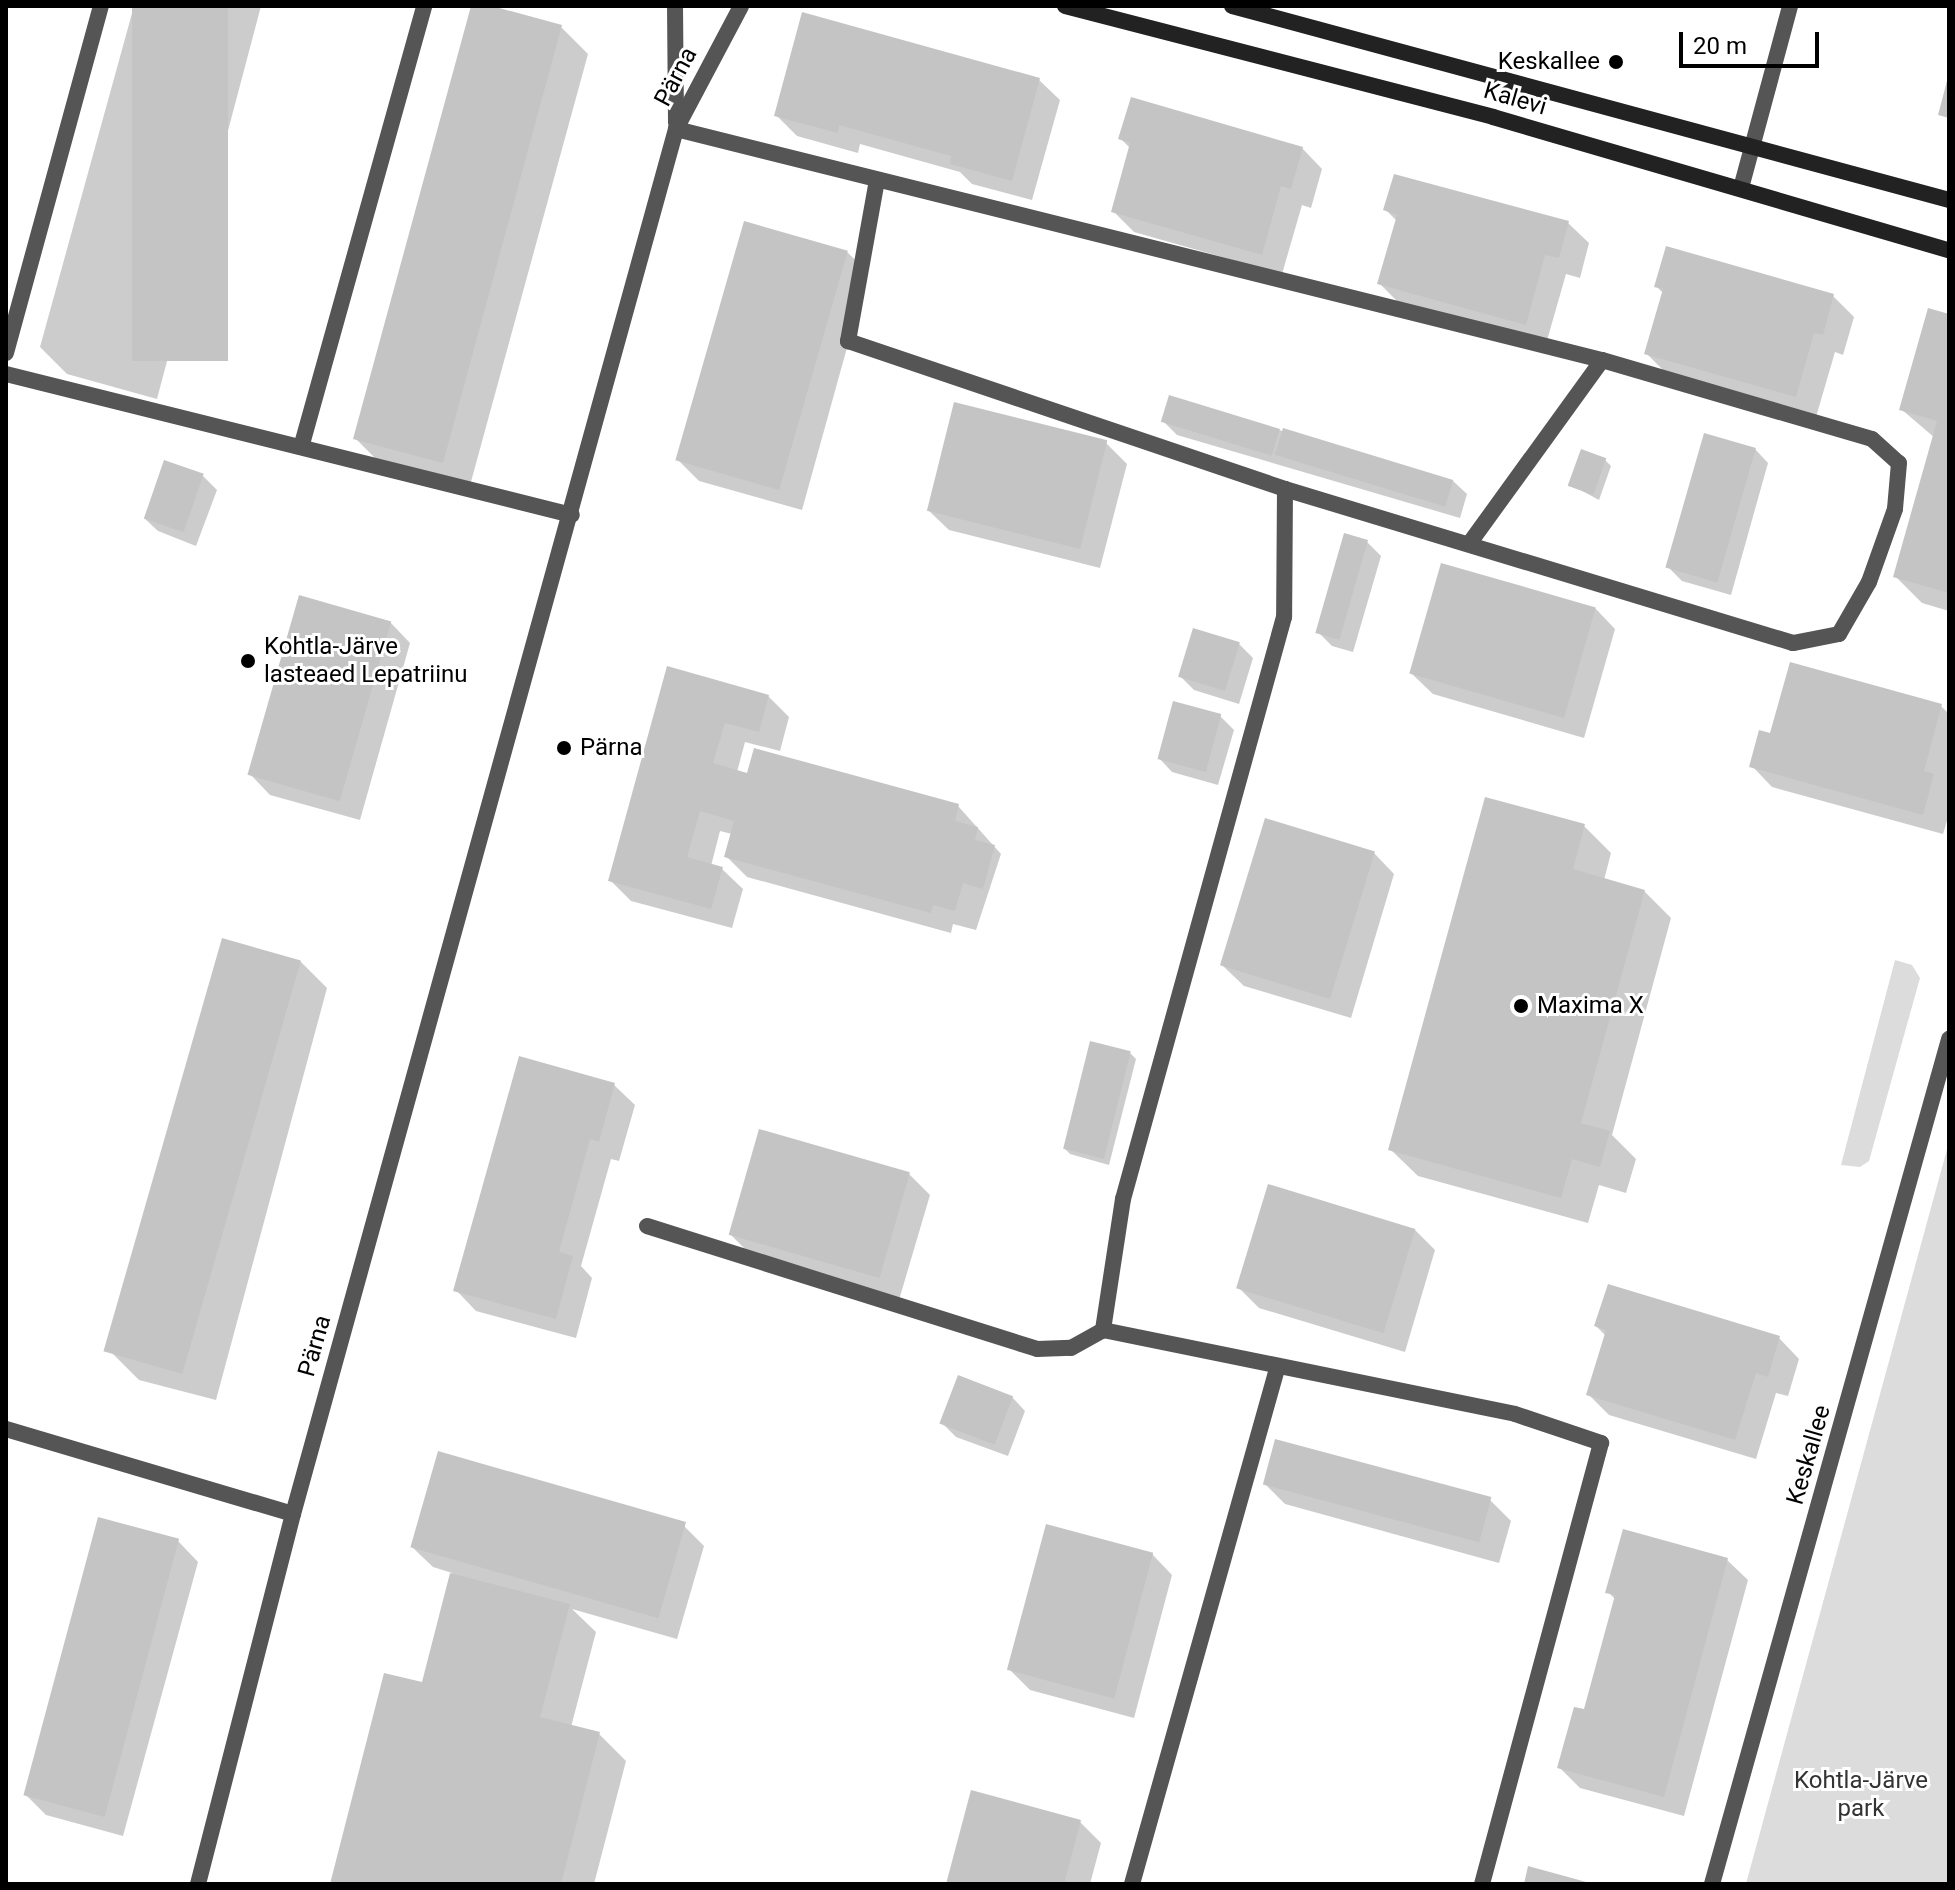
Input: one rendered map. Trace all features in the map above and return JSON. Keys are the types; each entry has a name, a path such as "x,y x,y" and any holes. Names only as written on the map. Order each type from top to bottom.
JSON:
{"main road":[{"name":"Kalevi","path":"1065,6 1123,12 1949,250"},
{"name":"Kalevi","path":"1232,6 1949,200"}],"street":[{"path":"6,353 101,6"},
{"path":"302,444 424,6"},
{"name":"Pärna","path":"675,6 676,129"},
{"name":"Pärna","path":"198,1884 293,1514 572,515 676,129 741,6"},
{"path":"1741,188 1790,6"},
{"path":"676,129 1602,360 1872,439 1899,463 1895,509 1869,582 1839,634 1793,643 1285,489 848,341 877,180"},
{"path":"1469,544 1602,360"},
{"path":"6,374 302,444 572,515"},
{"path":"1103,1330 1123,1199 1284,617 1285,489"},
{"name":"Keskallee","path":"1712,1884 1949,1039"},
{"path":"647,1226 1037,1349 1071,1348 1103,1330 1277,1369 1515,1414 1601,1443 1482,1884"},
{"path":"1132,1884 1277,1369"},
{"path":"6,1429 293,1514"}],"green space":[{"path":"1895,960 1912,965 1920,978 1869,1161 1860,1167 1841,1165"},
{"name":"Kohtla-Järve park","path":"1949,1142 1949,1884 1746,1884 1750,1869"}],"building":[{"path":"132,6 228,6 228,361 132,361"},
{"path":"471,6 492,6 562,25 443,463 353,439"},
{"path":"802,12 1040,78 1012,181 950,164 951,156 839,125 838,133 774,116"},
{"path":"1949,77 1949,118 1938,115"},
{"path":"1131,97 1303,147 1291,189 1281,186 1262,255 1111,212 1130,143 1118,139"},
{"path":"1394,174 1569,221 1559,258 1545,255 1526,325 1377,284 1397,215 1383,210"},
{"path":"744,221 848,251 779,490 675,460"},
{"path":"1666,246 1834,294 1823,335 1814,333 1796,397 1644,354 1663,289 1654,287"},
{"path":"1928,308 1949,314 1949,593 1893,577 1937,421 1899,410"},
{"path":"1169,395 1280,429 1272,456 1161,422"},
{"path":"954,402 1107,440 1080,549 927,511"},
{"path":"1283,428 1453,480 1445,507 1275,455"},
{"path":"1704,433 1756,448 1717,582 1665,568"},
{"path":"1581,449 1606,458 1593,495 1568,486"},
{"path":"164,460 204,474 184,532 144,519"},
{"path":"1344,533 1368,540 1339,640 1315,633"},
{"path":"1441,563 1596,607 1564,718 1409,674"},
{"path":"299,595 391,621 340,801 247,775"},
{"path":"1193,628 1240,642 1225,691 1178,677"},
{"path":"1790,662 1942,704 1924,771 1934,774 1923,815 1749,767 1759,730 1770,733"},
{"path":"667,666 769,695 759,732 725,723 713,763 747,773 754,748 959,804 955,821 978,827 975,840 995,845 983,889 963,883 955,911 933,905 931,913 724,857 734,821 700,811 687,857 723,867 711,909 608,881"},
{"path":"1173,701 1221,714 1206,772 1157,759"},
{"name":"Maxima X","path":"1485,797 1585,824 1573,869 1645,890 1581,1123 1610,1131 1600,1167 1572,1159 1561,1198 1388,1150"},
{"path":"1265,818 1375,852 1330,999 1220,965"},
{"path":"222,938 301,961 182,1374 103,1351"},
{"path":"1090,1041 1131,1051 1104,1159 1063,1149"},
{"path":"519,1056 615,1083 599,1142 590,1139 559,1252 573,1256 556,1319 453,1291"},
{"path":"759,1129 910,1172 880,1278 729,1235"},
{"path":"1268,1184 1415,1229 1383,1333 1236,1288"},
{"path":"1608,1284 1780,1336 1768,1377 1756,1373 1735,1440 1586,1395 1606,1330 1594,1326"},
{"path":"958,1375 1013,1396 994,1445 939,1424"},
{"path":"1275,1439 1491,1497 1479,1542 1263,1484"},
{"path":"438,1451 686,1522 658,1618 410,1547"},
{"path":"98,1517 179,1539 105,1817 23,1795"},
{"path":"1046,1524 1153,1553 1114,1699 1007,1670"},
{"path":"1623,1529 1728,1558 1664,1797 1557,1768 1574,1707 1584,1709 1615,1595 1605,1593"},
{"path":"450,1573 570,1604 540,1717 600,1732 561,1884 330,1884 384,1673 422,1682"},
{"path":"971,1790 1081,1820 1064,1884 946,1884"},
{"path":"1528,1866 1590,1883 1590,1884 1524,1884"}],"place":[{"name":"Keskallee","path":"1616,62"},
{"name":"Kohtla-Järve lasteaed Lepatriinu","path":"248,661"},
{"name":"Pärna","path":"564,748"},
{"name":"Maxima X","path":"1521,1006"}]}
